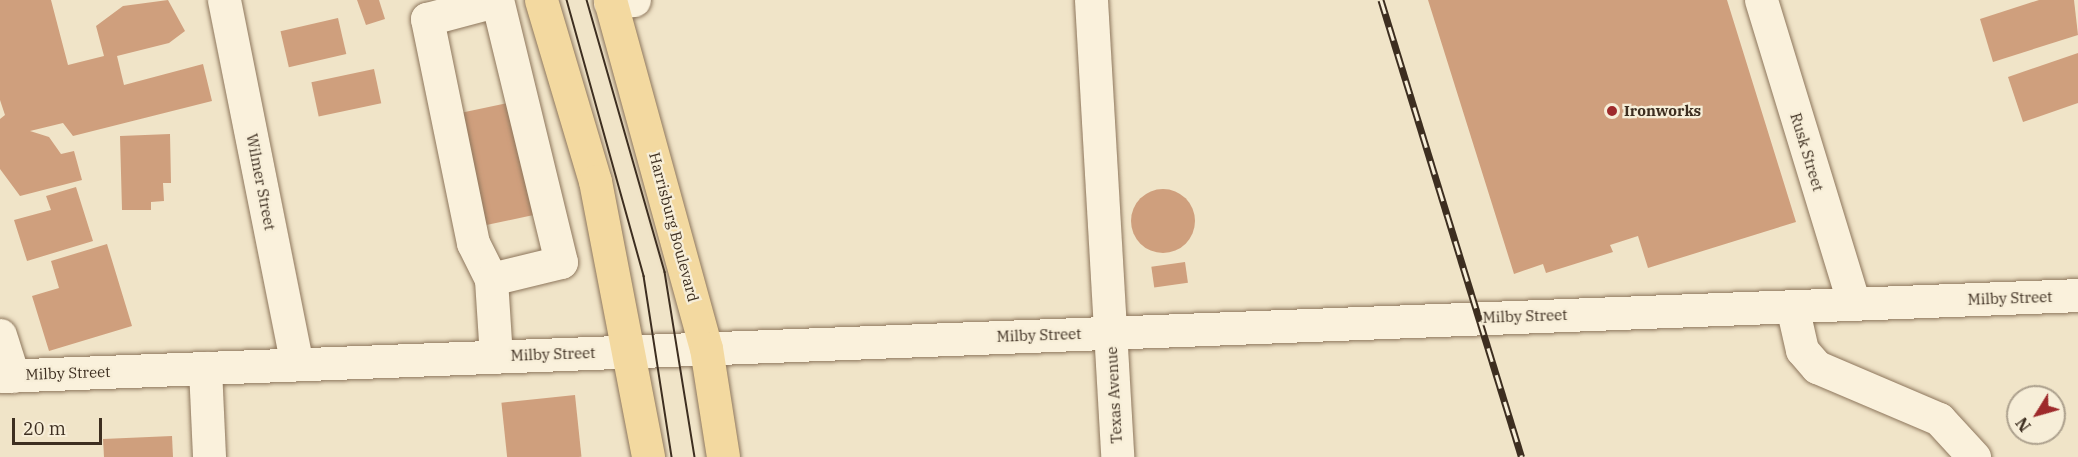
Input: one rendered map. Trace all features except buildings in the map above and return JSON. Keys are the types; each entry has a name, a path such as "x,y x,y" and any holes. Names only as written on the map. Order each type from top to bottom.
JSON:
{"main road":[{"path":"541,0 596,181 632,351 648,457"},
{"name":"Harrisburg Boulevard","path":"618,1 706,348 723,457"}],"street":[{"name":"Wilmer Street","path":"224,0 297,364"},
{"path":"491,279 561,262 496,0 427,20 473,243 491,279 496,357"},
{"name":"Texas Avenue","path":"1091,0 1112,332 1117,457"},
{"name":"Rusk Street","path":"1761,0 1854,304"},
{"name":"Milby Street","path":"6,376 2078,295"},
{"path":"1792,306 1802,350 1817,367 1938,419 1974,457"},
{"path":"0,334 6,376"},
{"path":"205,368 209,457"}],"tram line":[{"path":"567,0 644,276 672,457"},
{"path":"587,0 665,272 695,457"}],"railway":[{"path":"1381,0 1522,457"}],"place":[{"name":"Ironworks","path":"1612,111"}]}
